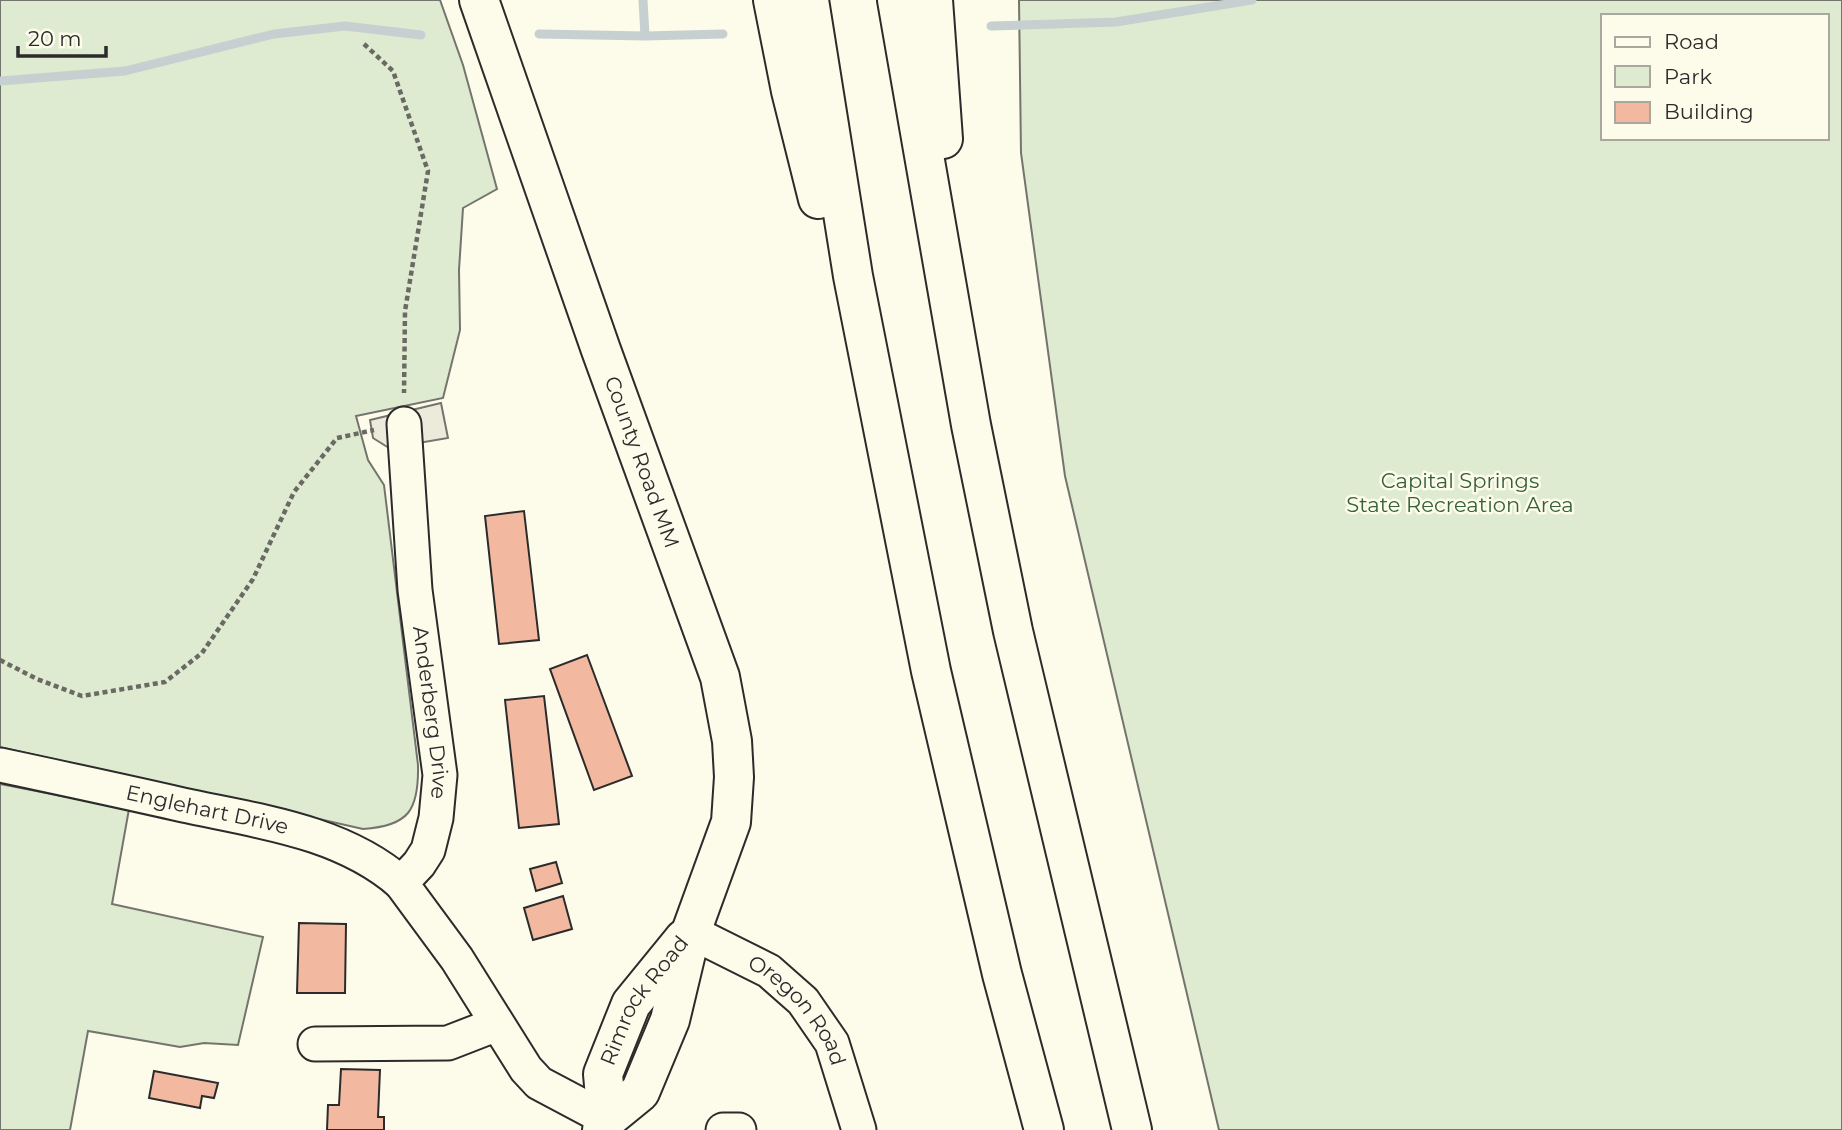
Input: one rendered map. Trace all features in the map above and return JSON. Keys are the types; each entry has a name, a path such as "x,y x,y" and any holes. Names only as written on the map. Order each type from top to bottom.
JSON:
{"main road":[{"name":"County Road MM","path":"479,0 601,350 720,677 733,741 731,822 691,932"},
{"path":"773,0 791,91 919,607 999,961 1044,1130"},
{"path":"809,0 853,276 919,607"},
{"path":"897,0 971,425 1016,644 1132,1130"},
{"path":"933,0 943,143 1003,578"},
{"name":"Rimrock Road","path":"604,1125 603,1074 631,1004 691,932"}],"street":[{"name":"Anderberg Drive","path":"401,883 428,850 436,818 440,775 415,590 404,424"},
{"name":"Englehart Drive","path":"0,765 319,837 374,862 401,883"},
{"path":"401,883 457,958 526,1069 539,1083 604,1125"},
{"name":"Oregon Road","path":"691,932 769,971 803,1001 832,1043 859,1130"},
{"path":"315,1044 449,1043 497,1024"},
{"path":"723,1130 739,1130"}],"path":[{"path":"0,660 37,679 82,696 165,682 202,653 253,579 294,492 337,438 404,424 405,311 428,171 393,71 364,44"}],"green space":[{"path":"0,0 440,0 463,65 497,189 463,208 459,270 460,330 443,398 356,416 368,460 384,485 418,765 413,804 408,813 391,824 363,829 0,747"},
{"name":"Capital Springs State Recreation Area","path":"1019,0 1842,0 1842,1130 1219,1130 1065,476 1021,153"},
{"path":"0,784 129,809 112,904 263,937 238,1045 204,1043 180,1047 88,1031 70,1130 0,1130"}],"shaded area":[{"path":"441,403 448,438 389,448 373,438 370,420"}],"building":[{"path":"524,511 539,640 499,644 485,516"},
{"path":"587,655 632,776 594,790 550,669"},
{"path":"544,696 559,824 519,828 505,700"},
{"path":"556,862 562,883 536,891 530,869"},
{"path":"563,896 572,929 533,940 524,908"},
{"path":"299,923 346,924 345,993 297,993"},
{"path":"341,1069 380,1070 378,1117 384,1117 384,1130 327,1130 328,1105 339,1105"},
{"path":"154,1071 218,1083 214,1098 202,1096 200,1108 149,1098"}],"waterway":[{"path":"643,0 645,36"},
{"path":"991,26 1116,22 1252,0"},
{"path":"0,81 125,71 274,34 345,26 421,35"},
{"path":"539,34 723,34"}]}
